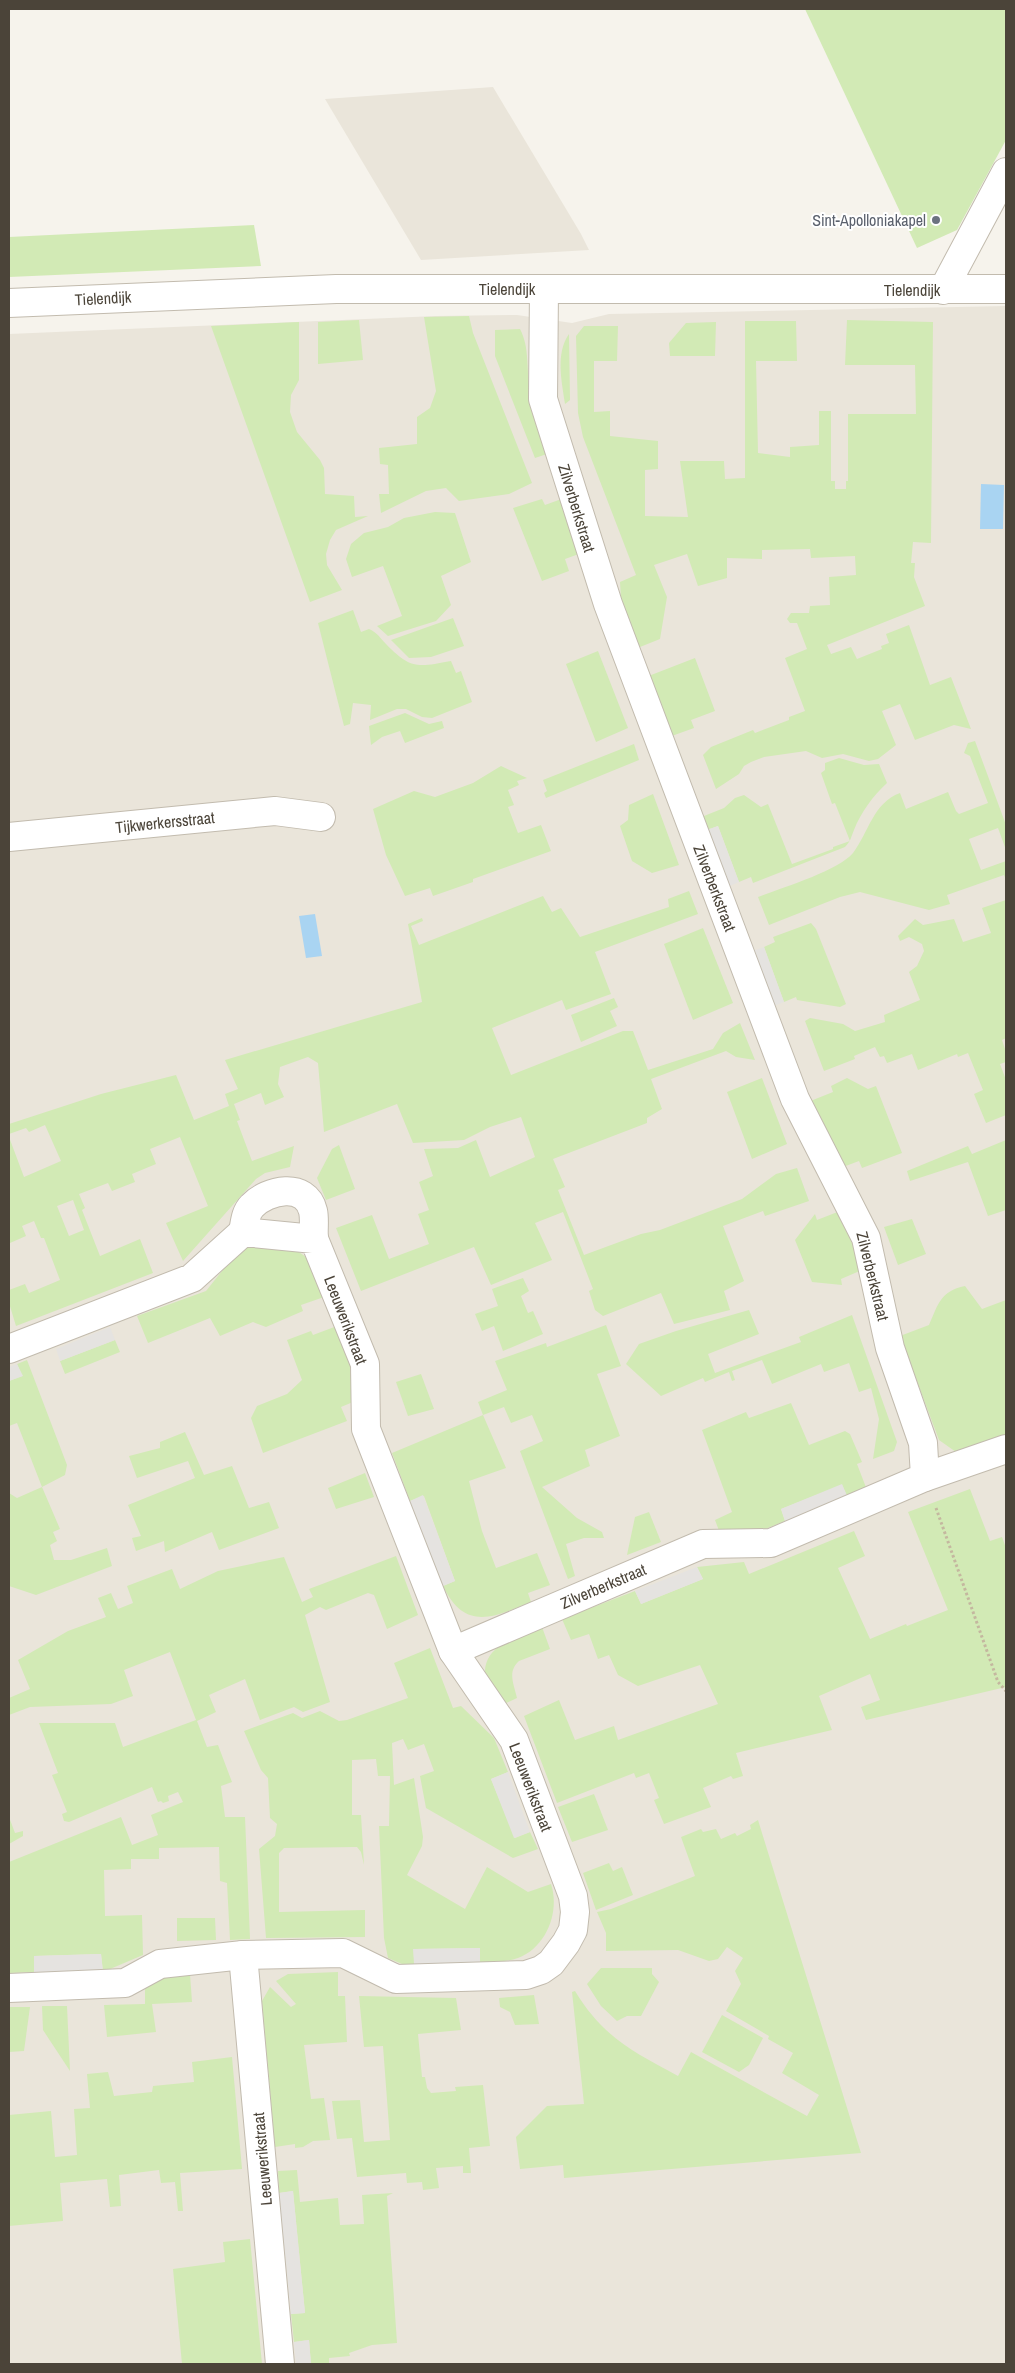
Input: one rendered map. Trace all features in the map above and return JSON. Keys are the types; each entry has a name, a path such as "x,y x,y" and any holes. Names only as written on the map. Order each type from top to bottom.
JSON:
{"street":[{"path":"943,290 1006,172"},
{"name":"Tielendijk","path":"9,303 336,289 1006,289"},
{"name":"Zilverberkstraat","path":"544,290 543,399 608,604 795,1099 866,1238 890,1348 923,1444 925,1477"},
{"name":"Tijkwerkersstraat","path":"9,837 276,811 320,817"},
{"name":"Leeuwerikstraat","path":"9,1988 125,1983 160,1964 243,1955 343,1953 396,1979 514,1977 540,1970 551,1963 573,1930 572,1896 514,1740 453,1650 366,1429 365,1364 314,1239 313,1211 307,1200 298,1192 285,1191 269,1194 251,1207 246,1216 243,1232"},
{"path":"9,1349 192,1278 243,1232 314,1239"},
{"name":"Zilverberkstraat","path":"453,1650 702,1544 771,1543 925,1477 1006,1448"},
{"name":"Leeuwerikstraat","path":"243,1955 280,2364"}],"path":[{"path":"925,1477 998,1682 1006,1691"}],"shaded area":[{"path":"493,87 589,250 421,260 325,99"},
{"path":"1006,306 1006,2364 9,2364 9,334 436,316 517,315 572,323 609,314"},
{"path":"718,826 739,882 725,888 704,831"},
{"path":"764,947 784,1002 771,1007 750,952"},
{"path":"110,1327 115,1340 60,1361 56,1349"},
{"path":"17,1364 23,1376 9,1381 9,1367"},
{"path":"842,1484 848,1498 785,1521 781,1509"},
{"path":"423,1495 455,1581 443,1586 410,1501"},
{"path":"697,1567 703,1579 641,1604 635,1591"},
{"path":"508,1772 530,1832 514,1838 491,1779"},
{"path":"480,1948 480,1963 414,1964 413,1949"},
{"path":"101,1954 103,1972 34,1972 34,1956"},
{"path":"293,2191 305,2313 291,2314 279,2193"},
{"path":"309,2340 311,2364 296,2364 294,2342"}],"green space":[{"path":"805,9 1006,9 1006,140 957,230 917,248"},
{"path":"254,225 261,266 9,277 9,237"},
{"path":"469,316 473,333 532,483 509,494 459,501 446,488 426,491 381,513 379,494 389,494 388,465 380,464 379,448 417,444 417,417 430,408 436,391 424,317"},
{"path":"359,320 363,360 318,364 318,322"},
{"path":"847,320 933,322 931,543 913,542 911,563 915,563 914,577 925,606 827,645 831,654 851,647 857,659 882,649 881,646 889,643 886,634 909,625 930,685 951,677 971,729 954,725 915,740 900,704 882,711 896,745 878,759 869,761 843,754 822,758 806,751 764,757 744,766 739,774 716,789 703,755 711,747 753,730 755,733 789,720 789,717 805,711 785,658 807,649 797,623 790,623 787,619 791,613 809,613 810,606 830,605 829,577 856,575 855,556 811,558 810,549 762,550 762,559 727,558 727,578 698,586 687,554 654,565 667,597 660,639 635,649 622,615 620,582 636,575 583,437 578,413 576,336 584,326 618,326 617,361 594,361 594,412 610,411 610,436 658,441 658,469 645,470 645,516 688,517 680,461 724,461 725,479 745,478 745,321 796,321 797,361 756,361 758,453 790,457 790,447 819,445 819,411 831,411 831,481 835,481 835,489 846,489 846,481 848,481 848,414 916,414 915,365 845,365"},
{"path":"299,322 299,380 291,395 290,412 297,432 320,460 324,468 325,494 354,496 355,517 368,516 336,530 330,540 326,554 327,565 342,590 310,602 211,326"},
{"path":"716,322 715,356 670,356 669,343 686,323"},
{"path":"520,329 527,351 532,398 538,422 550,453 535,458 495,356 495,330"},
{"path":"569,334 570,400 565,404 561,377 561,359 562,350"},
{"path":"567,497 587,551 565,559 569,571 542,581 513,508 542,499 545,505"},
{"path":"435,512 455,513 471,562 441,576 451,605 436,621 388,636 377,626 402,616 383,566 352,577 346,559 351,544 364,533 388,527 404,518"},
{"path":"353,610 361,632 369,629 377,634 395,652 409,662 430,665 451,661 456,673 461,671 472,702 432,718 422,717 406,709 397,709 370,720 371,705 353,703 350,724 344,726 318,623"},
{"path":"453,618 464,646 431,657 409,658 391,640"},
{"path":"598,651 628,728 596,742 566,664"},
{"path":"695,658 715,711 691,720 694,728 669,737 646,677"},
{"path":"405,713 429,724 442,721 444,728 405,743 400,731 382,737 371,745 369,726"},
{"path":"975,741 1006,825 1006,850 998,828 969,839 981,870 1006,861 1006,880 1004,875 947,895 950,904 929,910 860,892 840,897 769,925 758,897 794,884 846,860 859,845 877,811 891,798 900,793 906,809 948,792 959,814 988,803 970,756 964,753 968,743"},
{"path":"634,744 639,760 546,798 544,793 547,791 543,780"},
{"path":"839,758 864,765 879,764 887,783 864,811 850,841 835,803 832,804 821,773 825,770 825,763"},
{"path":"501,766 527,778 517,781 519,785 508,790 514,805 508,807 518,833 541,825 551,851 473,879 473,882 433,896 430,888 405,896 386,855 373,809 414,791 435,797 473,783"},
{"path":"653,794 679,865 652,873 632,861 620,826 628,820 629,805"},
{"path":"744,795 761,807 768,804 792,864 849,841 845,847 753,883 751,877 739,882 718,826 704,831 699,818 724,808 735,798"},
{"path":"689,891 698,914 595,952 611,994 566,1010 562,1000 492,1028 511,1075 623,1031 633,1031 648,1070 713,1049 723,1033 740,1023 755,1060 736,1057 726,1051 651,1079 662,1109 647,1118 647,1123 553,1159 565,1187 558,1190 584,1255 641,1234 660,1230 742,1199 776,1174 797,1168 809,1201 765,1216 763,1211 723,1226 744,1281 724,1291 730,1310 674,1324 661,1293 603,1316 595,1310 589,1291 593,1289 563,1212 535,1223 552,1260 491,1285 474,1247 361,1291 336,1228 372,1215 389,1259 429,1244 418,1214 429,1210 419,1182 433,1176 424,1149 458,1148 476,1140 490,1177 535,1157 521,1117 490,1127 464,1140 413,1143 397,1104 324,1132 318,1063 308,1057 280,1067 278,1084 284,1097 265,1105 261,1093 234,1104 240,1120 237,1121 252,1161 294,1146 290,1167 265,1173 256,1179 183,1261 166,1223 208,1206 180,1137 150,1149 156,1164 132,1174 135,1182 112,1191 108,1183 79,1194 85,1208 82,1210 100,1256 140,1239 153,1273 16,1326 9,1303 9,1290 25,1284 29,1293 60,1280 44,1238 41,1238 34,1221 22,1226 26,1236 10,1243 9,1137 24,1177 61,1161 45,1125 29,1132 26,1128 9,1134 9,1124 101,1094 176,1075 194,1120 229,1106 225,1094 238,1089 225,1060 422,1002 408,924 422,918 423,921 411,926 419,945 543,896 552,912 561,908 580,937 669,907 668,899","holes":["73,1200 84,1230 69,1236 57,1206"]},
{"path":"1006,900 1006,1038 1002,1040 1006,1052 1006,1062 1000,1064 1006,1080 1006,1115 986,1123 974,1094 983,1090 968,1053 958,1057 957,1054 918,1070 912,1054 887,1063 884,1056 880,1057 875,1047 854,1056 855,1059 824,1071 805,1021 810,1018 843,1024 855,1031 885,1022 884,1015 920,1000 909,972 917,966 924,951 922,944 909,937 900,941 898,936 915,919 923,925 954,919 963,942 991,933 982,908"},
{"path":"811,923 816,929 846,1004 840,1007 797,1000 796,997 784,1002 764,947 775,942 773,937"},
{"path":"703,928 733,1003 693,1020 664,944"},
{"path":"614,998 618,1007 610,1011 617,1026 581,1042 571,1015"},
{"path":"762,1078 787,1144 752,1159 727,1092"},
{"path":"847,1078 868,1089 876,1086 902,1153 862,1168 859,1161 843,1167 808,1102 833,1092 831,1086"},
{"path":"1006,1140 1006,1210 988,1216 968,1162 910,1181 907,1171 968,1146 972,1154"},
{"path":"339,1145 355,1189 326,1200 317,1178 332,1149"},
{"path":"840,1211 862,1270 841,1279 842,1285 812,1282 795,1240 815,1214 817,1220"},
{"path":"912,1219 926,1254 898,1265 884,1227"},
{"path":"264,1242 290,1248 306,1257 316,1272 327,1296 301,1305 303,1311 266,1327 253,1322 220,1336 210,1318 148,1343 137,1316 206,1291 234,1256 245,1248"},
{"path":"523,1278 529,1291 521,1296 528,1313 533,1311 543,1334 503,1351 494,1326 482,1331 475,1314 498,1306 492,1289"},
{"path":"965,1286 982,1309 1006,1300 1006,1438 956,1452 939,1440 900,1336 929,1325 945,1295 950,1291"},
{"path":"749,1310 759,1334 708,1354 715,1373 801,1342 799,1337 852,1315 897,1442 894,1451 873,1459 879,1419 871,1388 859,1392 849,1363 824,1372 821,1364 772,1384 762,1360 732,1371 735,1380 732,1381 729,1372 705,1382 703,1378 661,1396 626,1364 639,1344"},
{"path":"606,1325 621,1366 597,1374 620,1436 585,1450 590,1466 542,1487 577,1518 602,1532 604,1538 584,1538 566,1544 575,1576 568,1579 520,1451 543,1441 532,1415 511,1423 504,1407 483,1415 478,1402 507,1390 495,1361 546,1343 547,1347"},
{"path":"337,1326 349,1353 353,1402 341,1407 347,1421 263,1453 251,1418 257,1406 287,1394 302,1380 287,1340 311,1331 313,1335"},
{"path":"115,1340 120,1352 65,1374 60,1361"},
{"path":"27,1360 67,1465 65,1475 42,1487 17,1423 9,1426 9,1381 22,1376 17,1364"},
{"path":"421,1374 434,1409 408,1416 396,1382"},
{"path":"791,1403 809,1445 845,1431 850,1434 862,1462 857,1464 867,1490 848,1498 842,1485 781,1509 785,1521 760,1531 721,1536 715,1520 732,1512 702,1430 746,1412 749,1418"},
{"path":"483,1415 506,1468 469,1481 482,1531 496,1568 537,1553 550,1585 528,1593 531,1602 493,1616 481,1617 461,1610 452,1601 443,1586 455,1581 424,1496 410,1501 392,1453"},
{"path":"185,1432 204,1475 232,1466 249,1508 269,1502 279,1528 219,1550 212,1532 165,1552 164,1541 136,1551 132,1538 141,1536 128,1505 195,1478 188,1461 137,1478 129,1456 160,1448 160,1442"},
{"path":"365,1473 374,1497 336,1509 328,1488"},
{"path":"42,1487 60,1529 53,1532 57,1541 50,1545 54,1560 71,1560 107,1548 112,1566 36,1595 9,1586 9,1493 17,1498"},
{"path":"970,1489 990,1541 1002,1537 1006,1548 1006,1687 866,1720 861,1707 880,1700 870,1674 819,1696 832,1730 736,1753 743,1776 733,1779 731,1776 703,1788 711,1807 664,1824 654,1800 659,1798 649,1773 636,1778 634,1773 557,1803 524,1716 559,1700 575,1740 614,1726 618,1740 718,1704 700,1665 638,1686 618,1675 609,1655 598,1659 589,1634 571,1640 562,1619 635,1591 641,1604 703,1579 697,1567 744,1562 749,1574 854,1531 865,1556 838,1568 870,1639 906,1624 907,1626 948,1610 908,1512"},
{"path":"649,1512 661,1542 627,1555 635,1517"},
{"path":"396,1556 418,1615 387,1629 374,1595 368,1593 326,1610 320,1607 305,1615 330,1702 303,1712 294,1707 260,1720 245,1679 209,1695 216,1712 197,1721 207,1747 218,1745 232,1782 221,1786 225,1817 245,1817 250,1939 230,1940 227,1883 220,1881 219,1847 159,1848 159,1859 131,1859 131,1869 104,1870 105,1916 142,1915 143,1955 103,1972 101,1954 34,1956 34,1972 9,1973 9,1862 121,1817 132,1845 158,1835 151,1815 183,1802 178,1792 168,1796 169,1801 158,1802 152,1787 69,1822 64,1821 62,1814 67,1812 52,1775 58,1773 39,1723 115,1723 123,1747 196,1720 170,1652 124,1670 133,1696 111,1704 30,1707 9,1715 9,1698 30,1689 18,1660 68,1631 106,1617 98,1598 111,1593 118,1609 133,1603 127,1586 172,1569 180,1589 218,1571 284,1557 302,1602 313,1597 309,1589"},
{"path":"542,1627 550,1649 519,1661 515,1665 512,1678 517,1698 504,1704 485,1674 486,1663 490,1655 497,1648 514,1638"},
{"path":"430,1648 453,1708 461,1706 494,1738 508,1772 491,1779 515,1838 530,1832 538,1849 513,1858 426,1808 420,1776 434,1771 424,1744 408,1750 403,1739 392,1743 394,1785 414,1778 423,1837 422,1846 407,1875 465,1909 487,1867 528,1892 551,1884 554,1905 549,1927 544,1937 528,1953 518,1958 504,1961 480,1963 480,1948 414,1949 414,1964 402,1964 388,1958 384,1938 379,1826 389,1826 390,1776 378,1776 376,1759 352,1760 352,1815 361,1815 364,1865 361,1852 357,1847 284,1848 279,1853 279,1912 365,1910 365,1937 266,1938 259,1849 275,1836 277,1824 270,1818 268,1778 261,1770 244,1731 293,1713 302,1718 320,1711 339,1721 347,1720 408,1698 394,1663"},
{"path":"594,1794 608,1830 572,1842 558,1807"},
{"path":"9,1817 15,1833 23,1831 23,1836 9,1844"},
{"path":"758,1820 861,2153 564,2178 563,2165 520,2169 516,2137 547,2106 584,2104 572,1992 575,1991 596,2020 608,2032 646,2059 678,2076 691,2052 807,2116 819,2095 782,2073 793,2053 768,2039 769,2036 726,2011 741,1984 735,1971 743,1958 727,1947 718,1959 709,1961 678,1950 606,1951 606,1933 597,1912 611,1909 695,1876 681,1837 701,1829 703,1832 716,1829 721,1839 735,1833 737,1836 751,1829 750,1825"},
{"path":"609,1863 613,1871 622,1867 633,1895 596,1910 583,1873"},
{"path":"177,1918 215,1918 216,1940 177,1941"},
{"path":"601,1968 652,1968 652,1974 659,1982 641,2016 627,2016 617,2021 601,2006 587,1984"},
{"path":"338,1972 338,1996 345,1996 347,2042 304,2045 311,2099 324,2098 330,2140 313,2141 303,2147 295,2148 295,2144 275,2147 262,2001 270,1987 291,2007 296,2004 276,1981 288,1974"},
{"path":"190,1974 192,2002 152,2004 156,2032 107,2037 104,2005 145,2004 145,1986 168,1975"},
{"path":"534,1995 539,2024 515,2025 510,2012 500,2007 499,1998"},
{"path":"359,1996 456,1998 461,2030 418,2034 422,2077 425,2077 427,2088 431,2093 456,2091 455,2087 483,2085 490,2146 469,2148 471,2173 463,2173 463,2166 436,2168 439,2188 423,2190 422,2182 407,2183 406,2173 357,2177 352,2138 337,2139 332,2101 360,2100 364,2142 390,2140 383,2046 364,2047"},
{"path":"42,2006 67,2006 70,2071 43,2030"},
{"path":"9,2007 30,2007 24,2051 9,2052"},
{"path":"722,2015 763,2038 749,2065 739,2072 702,2052"},
{"path":"232,2057 242,2169 180,2173 183,2211 178,2211 175,2182 161,2183 159,2170 119,2175 121,2206 110,2207 107,2179 60,2183 63,2221 9,2226 9,2115 51,2111 55,2157 77,2155 74,2109 90,2108 87,2074 108,2072 114,2096 152,2092 153,2086 194,2082 192,2062"},
{"path":"297,2170 300,2202 338,2198 340,2225 364,2224 362,2195 393,2193 387,2196 397,2343 372,2345 349,2353 350,2356 329,2358 329,2364 311,2364 309,2340 294,2342 291,2314 305,2313 293,2191 279,2193 278,2171"},
{"path":"250,2239 262,2364 182,2364 173,2269 225,2262 223,2242"}],"water":[{"path":"981,484 1004,485 1003,529 980,529"},
{"path":"315,914 322,956 306,958 299,916"}],"place":[{"name":"Sint-Apolloniakapel","path":"936,220"}]}
